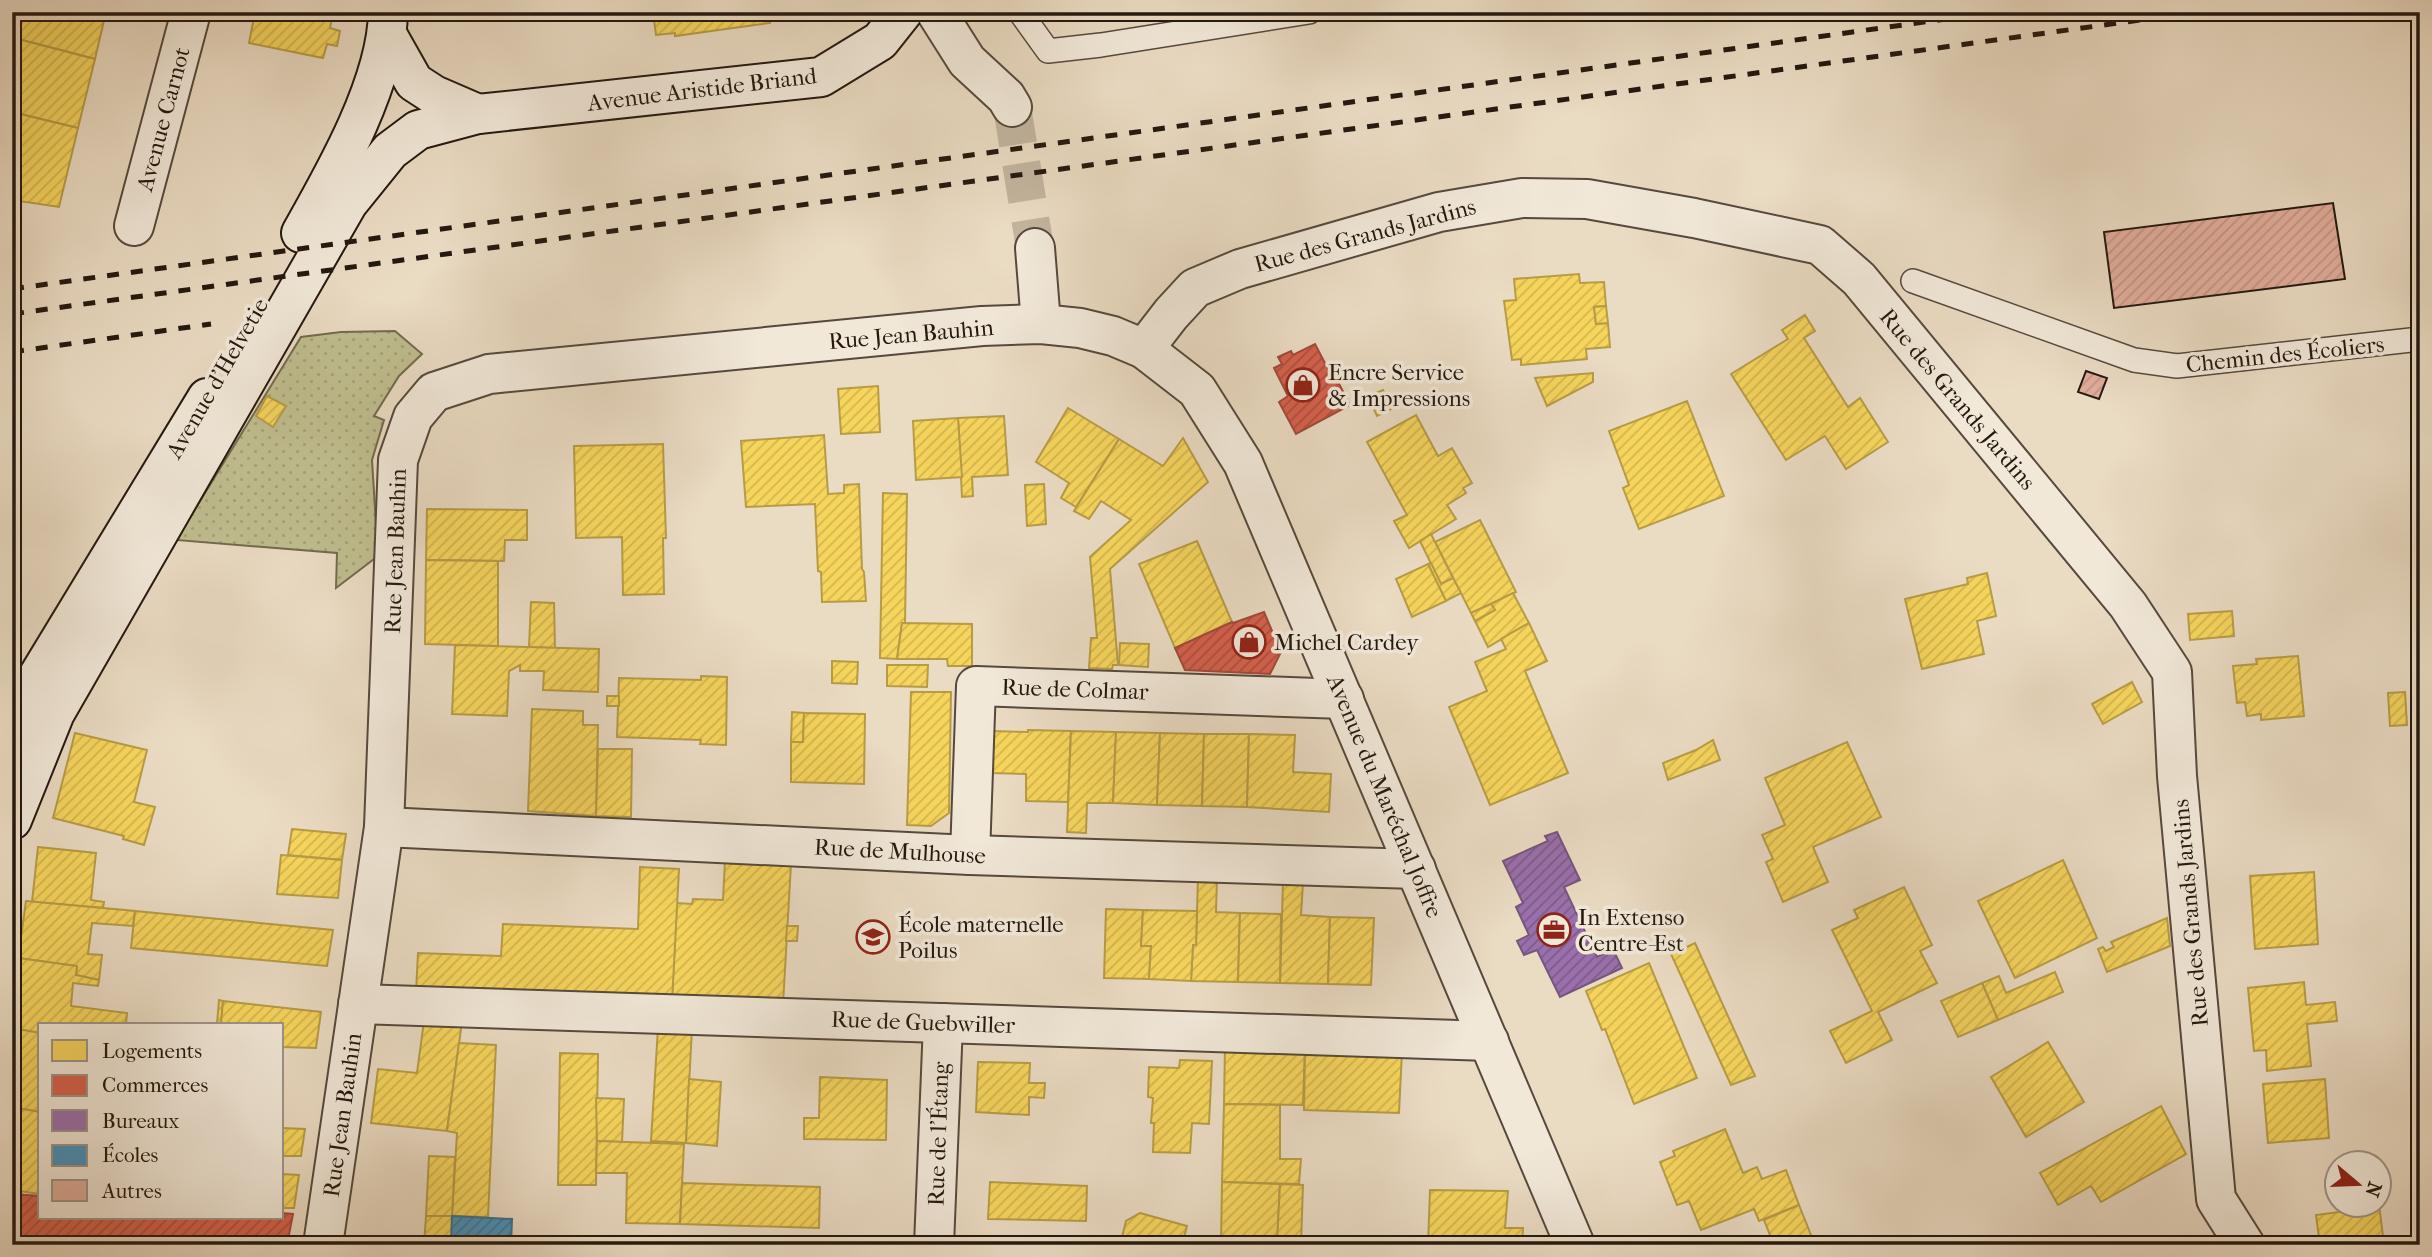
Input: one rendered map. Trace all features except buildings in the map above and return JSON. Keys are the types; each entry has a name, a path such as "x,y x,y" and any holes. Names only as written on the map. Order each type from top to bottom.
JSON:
{"street":[{"name":"Avenue Carnot","path":"134,226 191,12"},
{"name":"Avenue Aristide Briand","path":"348,203 390,151 418,130 478,114 821,78 880,41 903,12"},
{"path":"936,12 967,61 1006,97 1012,107"},
{"name":"Avenue Aristide Briand","path":"388,24 414,82 434,95 478,114"},
{"name":"Avenue d'Helvetie","path":"12,730 26,696 226,366 321,198 361,117 388,24"},
{"name":"Rue des Grands Jardins","path":"1144,349 1195,288 1240,269 1359,234 1439,212 1490,202 1522,198 1587,199 1820,245 1859,279 2120,595 2172,672 2178,776 2216,1199 2245,1245"},
{"name":"Avenue d'Helvetie","path":"12,820 55,713 348,203"},
{"path":"1035,248 1041,324"},
{"name":"Avenue du Maréchal Joffre","path":"1041,324 1080,328 1113,336 1144,349 1197,390 1243,463 1575,1245"},
{"name":"Rue Jean Bauhin","path":"323,1245 384,827 398,460 413,417 434,392 489,373 969,328 1041,324"},
{"name":"Rue de Colmar","path":"970,855 976,686 1344,698"},
{"name":"Rue de Mulhouse","path":"384,827 970,855 1416,869"},
{"name":"Rue de Guebwiller","path":"358,1004 1489,1041"},
{"name":"Rue de l'Étang","path":"934,1245 943,1023"}],"lane":[{"path":"1020,12 1048,51 1309,12"},
{"name":"Chemin des Écoliers","path":"1913,281 2134,360 2177,366 2420,340"}],"shaded area":[{"path":"395,331 422,354 399,376 374,416 384,420 372,460 378,556 336,588 337,553 176,540 301,337 341,332"}],"tunnel":[{"path":"1012,107 1035,248"}],"railway":[{"path":"12,289 1996,12"},
{"path":"12,314 2198,12"},
{"path":"12,352 211,324"}],"place":[{"name":"Encre Service & Impressions","path":"1303,385"},
{"name":"Michel Cardey","path":"1249,642"},
{"name":"In Extenso Centre-Est","path":"1554,930"},
{"name":"École maternelle Poilus","path":"873,937"}]}
